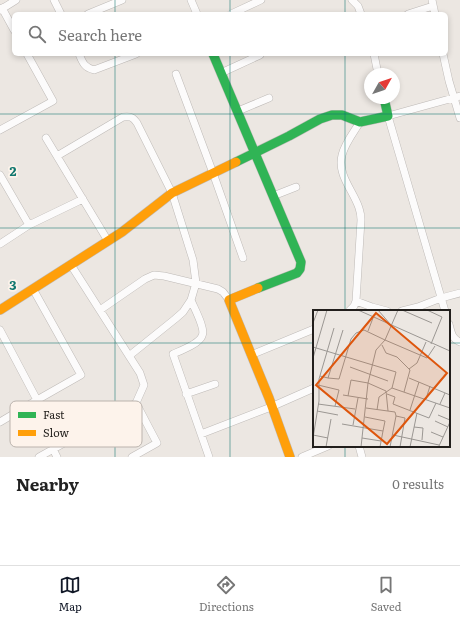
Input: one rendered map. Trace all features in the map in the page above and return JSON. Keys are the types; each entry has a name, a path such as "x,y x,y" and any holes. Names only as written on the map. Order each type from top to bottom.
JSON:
{"street":[{"path":"12,27 1,9 16,0"},
{"path":"54,0 60,12"},
{"path":"93,12 122,0"},
{"path":"191,0 196,12"},
{"path":"236,12 262,0"},
{"path":"352,0 358,6 360,12"},
{"path":"412,12 432,3"},
{"path":"0,130 53,101 28,56"},
{"path":"80,56 83,64 94,70 131,56"},
{"path":"214,56 301,262 300,269 297,273 229,300"},
{"path":"221,73 258,56"},
{"path":"374,56 377,68"},
{"path":"443,56 449,81 457,97 460,118"},
{"path":"176,74 243,258"},
{"path":"0,310 122,232 172,193 289,136 320,118 332,115 342,115 360,122 457,97"},
{"path":"238,111 269,98"},
{"path":"385,104 445,310"},
{"path":"57,156 123,117 129,116 134,118 137,123 172,193 193,260 196,283 191,300 183,312 129,356"},
{"path":"349,310 354,306 356,301 361,220 360,209 343,176 341,166 344,150 360,122"},
{"path":"46,138 108,241"},
{"path":"0,175 29,225"},
{"path":"273,196 296,187"},
{"path":"0,244 29,225 83,199"},
{"path":"71,265 140,373 144,385 137,401"},
{"path":"100,310 145,279 154,275 196,283 218,289 223,292 229,300 290,457"},
{"path":"0,330 37,400 81,375 33,289"},
{"path":"406,310 440,298 460,293"},
{"path":"191,300 204,331 202,337 195,343 172,354 209,457"},
{"path":"356,301 383,310"},
{"path":"450,327 453,337 460,342"},
{"path":"251,355 313,329"},
{"path":"186,394 215,384"},
{"path":"201,434 313,388"},
{"path":"132,457 157,443 142,414"},
{"path":"0,422 10,416"},
{"path":"40,457 57,447"},
{"path":"302,457 326,447"},
{"path":"359,447 362,457"},
{"path":"53,449 57,457"}],"traffic: fast":[{"path":"214,56 301,262 300,269 297,273 258,288"},
{"path":"236,162 320,119 332,115 342,115 360,122 388,116 385,104"}],"traffic: slow":[{"path":"0,310 122,232 172,193 236,162"},
{"path":"258,288 229,300 269,398 290,457"}]}
